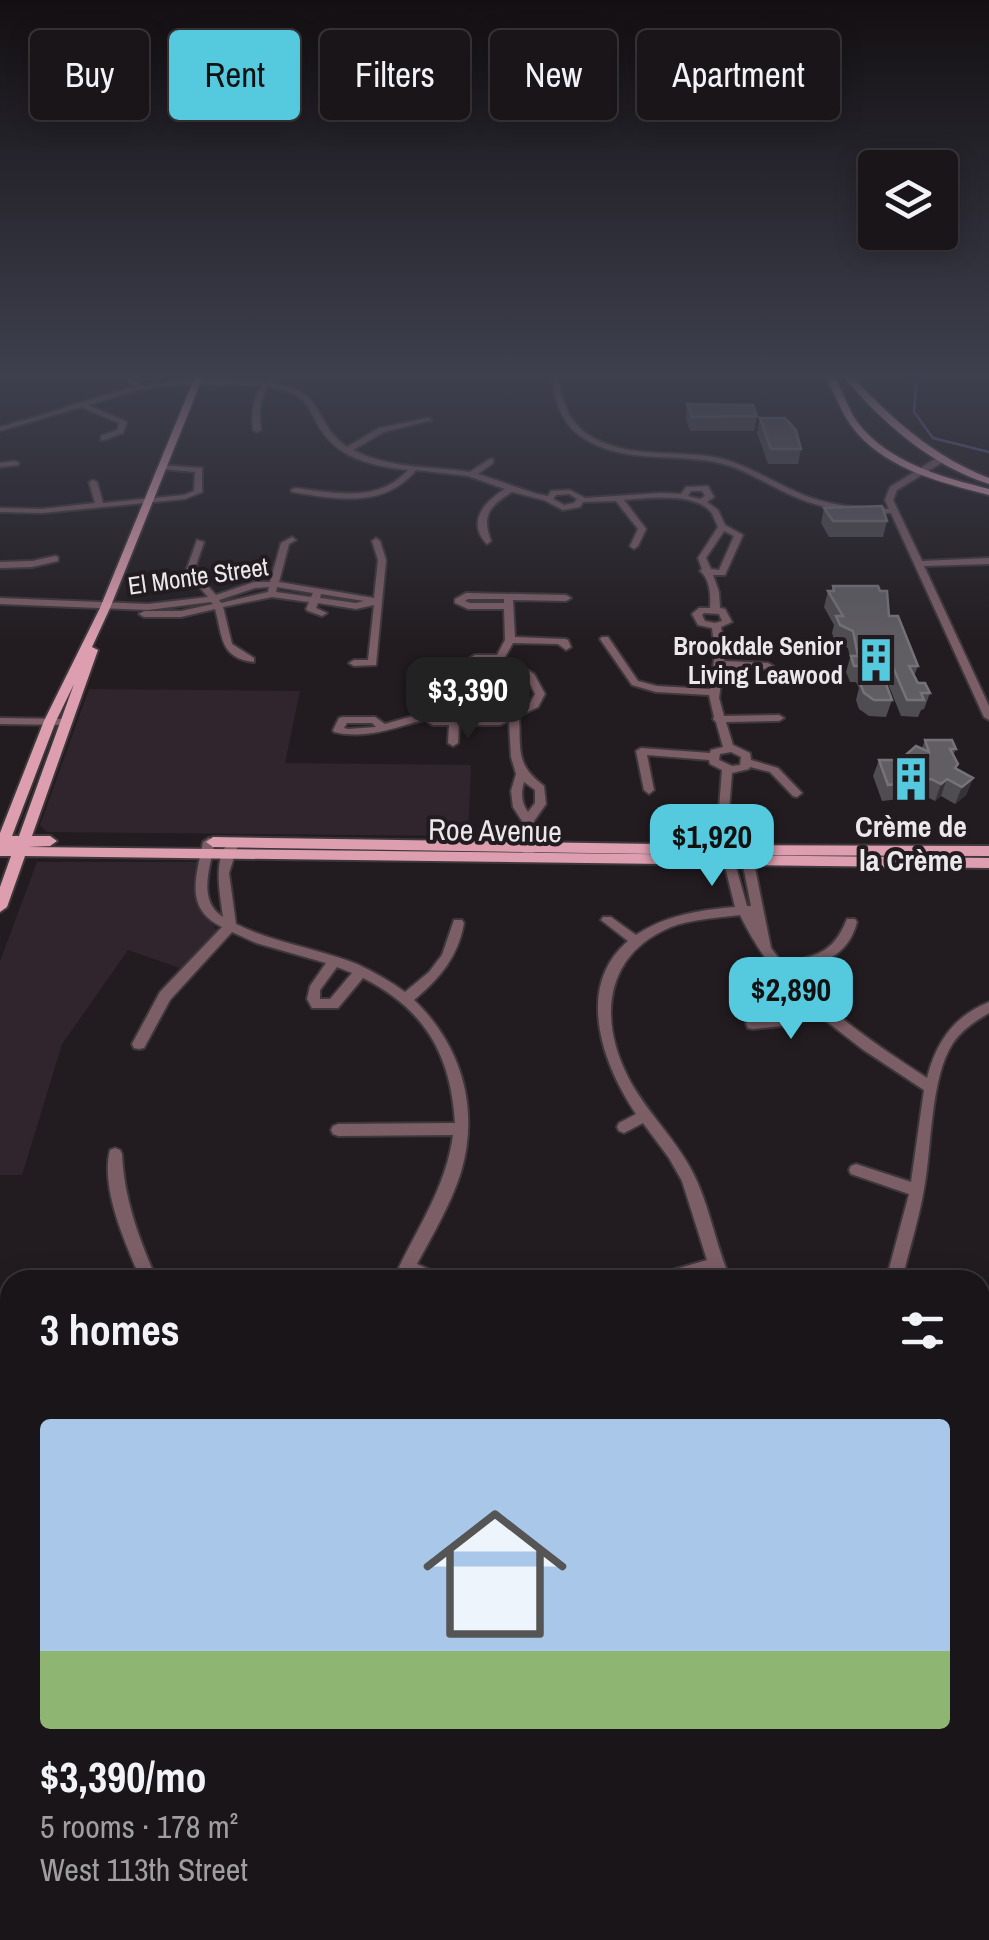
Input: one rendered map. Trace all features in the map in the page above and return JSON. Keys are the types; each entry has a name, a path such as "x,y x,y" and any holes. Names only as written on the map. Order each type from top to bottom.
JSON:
{"main road":[{"path":"908,465 989,492"},
{"path":"951,465 989,481"},
{"path":"1,845 58,722 94,631 111,608 163,467"},
{"path":"0,907 58,722"},
{"name":"Roe Avenue","path":"1,845 727,855 989,852"},
{"name":"Roe Avenue","path":"748,855 989,863"}],"street":[{"path":"386,465 471,474 508,490 548,498 564,491 578,495 581,500"},
{"path":"471,474 484,465"},
{"path":"735,465 812,502 844,509 893,511"},
{"path":"932,465 893,488 889,500 989,717"},
{"path":"0,510 42,511 185,497 198,492 198,470 163,467"},
{"path":"295,490 368,495 395,487 412,470"},
{"path":"93,482 99,503"},
{"path":"487,541 480,524 482,512 508,490"},
{"path":"548,498 553,505 563,508 581,500 620,500 656,494 692,499 718,514 722,527"},
{"path":"620,500 642,528 634,546"},
{"path":"704,571 722,573 735,550 739,534 722,527"},
{"path":"715,609 715,592 704,571 702,555 722,527"},
{"path":"273,589 285,542 292,540"},
{"path":"354,664 373,663 382,560 376,541"},
{"path":"200,542 190,571 215,603 223,640 230,651 250,660"},
{"path":"0,565 55,559"},
{"path":"918,564 989,562"},
{"name":"El Monte Street","path":"0,601 167,615 273,589 316,593 356,606 377,600"},
{"path":"316,593 311,609 322,613"},
{"path":"500,658 510,640 508,602 566,598"},
{"path":"715,609 728,619 716,626 696,618 702,610 715,609"},
{"path":"716,626 718,664 714,692 728,747"},
{"path":"604,639 634,683 656,689 714,692"},
{"path":"510,640 558,641 565,642 566,647"},
{"path":"381,726 455,718 500,722 534,705 539,687 531,676 500,658 475,658"},
{"path":"718,664 768,666"},
{"path":"514,715 520,774 516,791 518,807 528,820 529,853"},
{"path":"453,743 455,718"},
{"path":"718,719 779,718"},
{"path":"0,722 58,722"},
{"path":"712,757 717,750 728,747 743,752 748,763"},
{"path":"649,790 641,751 712,757"},
{"path":"712,757 716,765 727,770 738,770 748,763"},
{"path":"748,763 774,770 798,793"},
{"path":"727,770 727,855 742,911 766,950 816,1007 931,1088"},
{"path":"520,774 540,789 540,804 528,820"},
{"path":"725,814 742,833 766,950"},
{"path":"208,847 201,886 204,906 212,918 256,940 362,972 406,999 444,1041 462,1098 461,1129 453,1173 406,1270"},
{"path":"230,926 223,874 232,848"},
{"path":"718,1270 693,1186 622,1080 603,1022 606,983 620,955 635,940 670,922 758,909"},
{"path":"608,920 635,940"},
{"path":"780,970 814,960 839,947 851,922"},
{"path":"406,999 443,966 456,940 458,923"},
{"path":"138,1044 165,996 230,926"},
{"path":"334,962 314,989 313,999 318,1004 332,1004 362,972"},
{"path":"753,1024 790,1020 816,1007"},
{"path":"897,1270 917,1190 937,1058 947,1037 966,1018 989,1007"},
{"path":"624,1127 646,1115"},
{"path":"338,1130 461,1129"},
{"path":"115,1154 115,1178 126,1222 145,1270"},
{"path":"856,1170 917,1190"}],"shaded area":[{"path":"89,689 300,691 285,763 471,765 468,836 47,832 40,825"},
{"path":"37,862 199,862 197,876 203,910 217,931 180,968 128,950 62,1044 22,1175 0,1175 0,961"}],"building":[{"path":"882,506 887,521 833,521 824,508"},
{"path":"833,586 878,586 880,591 887,591 889,616 898,616 918,666 909,666 918,683 925,683 930,693 921,693 924,700 907,700 887,653 876,657 892,700 874,700 864,693 860,683 868,683 861,666 854,666 851,656 858,656 853,631 840,625 836,616 843,616 828,591 834,591"},
{"path":"925,740 952,740 956,749 950,749 958,764 955,768 973,778 962,787 947,779 941,784 931,779 888,785 879,760 900,760 916,746 929,752"}],"place":[{"name":"Brookdale Senior Living Leawood","path":"876,660"},
{"name":"Crème de la Crème","path":"911,779"}]}
